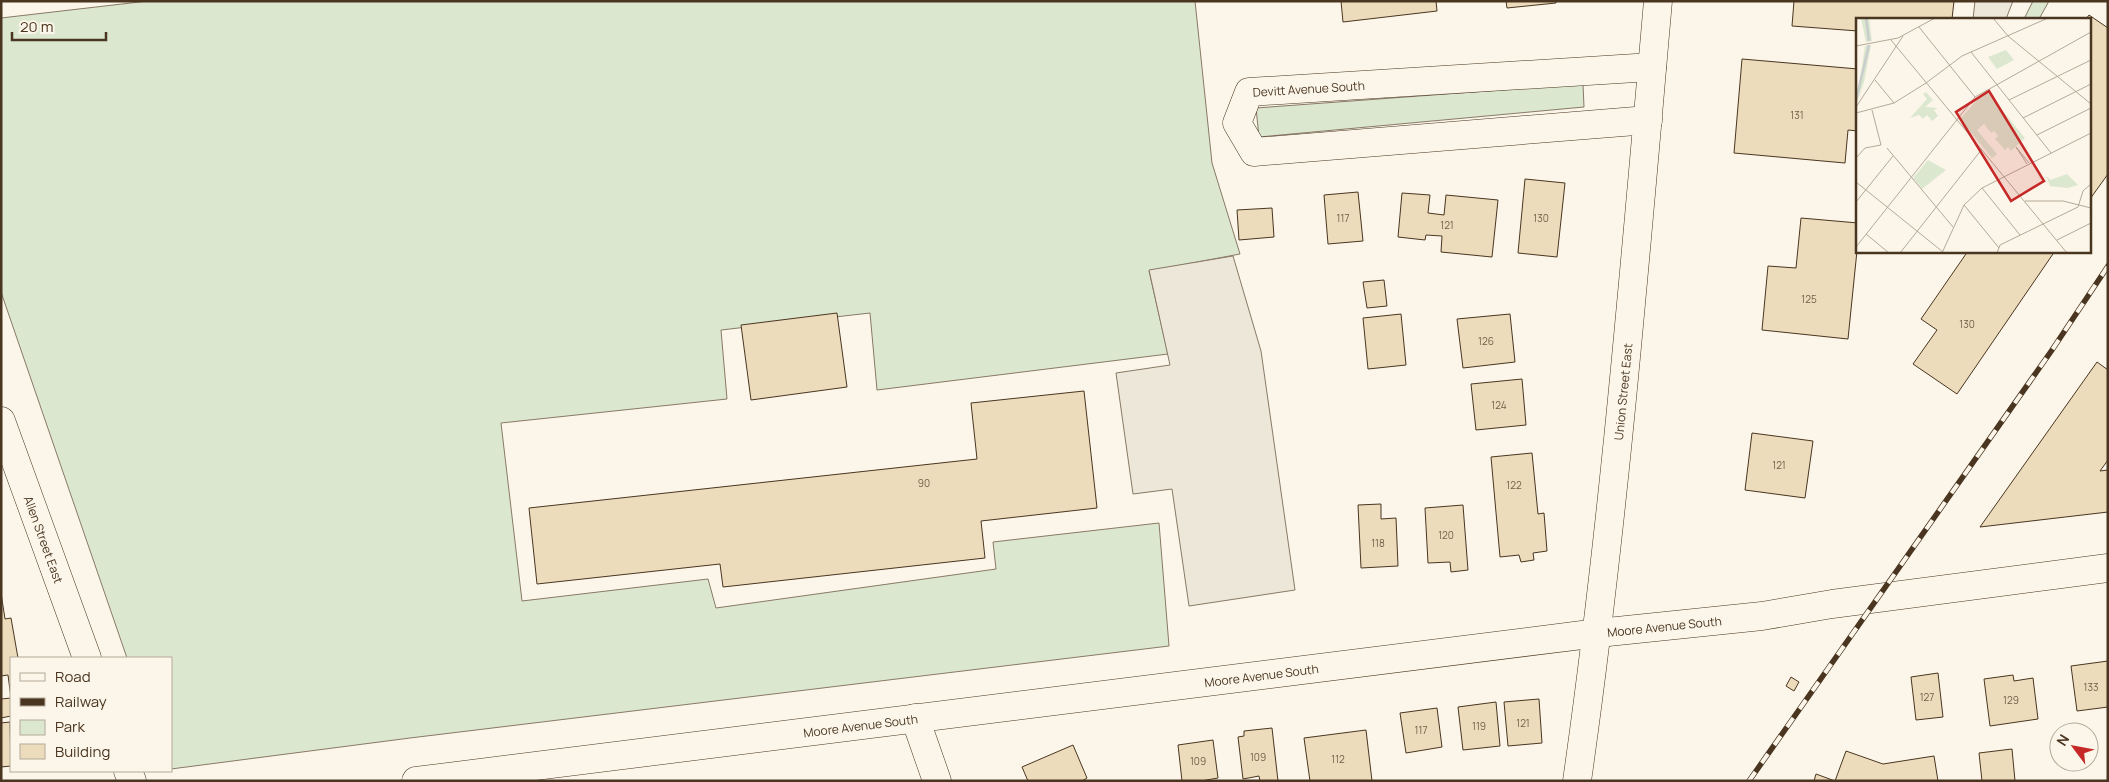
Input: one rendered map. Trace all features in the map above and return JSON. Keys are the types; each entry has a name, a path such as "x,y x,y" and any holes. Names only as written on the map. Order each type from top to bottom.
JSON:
{"street":[{"name":"Union Street East","path":"1577,781 1598,633 1658,1"},
{"name":"Devitt Avenue South","path":"1648,120 1254,152 1237,123 1249,92 1652,67"},
{"name":"Allen Street East","path":"1,421 88,657"},
{"name":"Moore Avenue South","path":"416,781 1598,633 1762,616 1832,604 2108,568"},
{"path":"915,718 937,781"}],"green space":[{"path":"148,1 1195,1 1212,163 1240,254 1149,271 1168,354 877,390 870,313 721,330 727,399 501,423 522,601 708,579 716,608 996,569 993,542 1159,523 1169,646 410,738 172,769 172,657 127,657 1,292 1,18"},
{"path":"2033,1 2049,1 2040,18 2024,18"},
{"path":"1583,84 1584,107 1259,137 1256,108"}],"shaded area":[{"path":"1975,1 2013,1 2006,18 1973,18"},
{"path":"1233,256 1261,351 1295,590 1189,606 1172,489 1133,494 1116,373 1170,365 1149,270"}],"building":[{"path":"1341,1 1436,1 1437,11 1343,22"},
{"path":"1506,1 1556,1 1556,3 1507,8"},
{"path":"1794,1 1954,1 1952,18 1856,18 1856,31 1792,26"},
{"path":"2089,15 2108,28 2108,174 2092,196 2092,18 2087,18"},
{"path":"1742,59 1856,69 1856,131 1848,130 1845,163 1734,153"},
{"path":"1525,179 1565,183 1557,257 1518,253"},
{"path":"1358,192 1363,241 1328,244 1324,195"},
{"path":"1402,193 1430,195 1428,213 1444,215 1446,195 1498,200 1492,257 1441,252 1442,236 1426,235 1425,240 1398,237"},
{"path":"1272,208 1274,237 1239,240 1237,210"},
{"path":"1801,218 1856,223 1857,252 1848,339 1762,330 1768,266 1796,268"},
{"path":"1967,252 2054,252 1957,394 1913,364 1937,330 1921,319"},
{"path":"1384,280 1387,306 1367,308 1363,282"},
{"path":"837,313 847,387 751,400 741,325"},
{"path":"1401,314 1406,365 1368,369 1363,318"},
{"path":"1510,314 1515,362 1463,368 1457,319"},
{"path":"2097,362 2108,370 2108,460 2100,471 2108,470 2108,512 1980,527"},
{"path":"1522,379 1526,425 1476,430 1471,384"},
{"path":"1084,391 1097,508 981,521 985,558 723,587 720,564 537,584 529,508 977,459 971,403"},
{"path":"1752,433 1813,441 1805,498 1745,490"},
{"path":"1532,453 1538,514 1544,513 1547,551 1533,553 1534,560 1521,562 1519,555 1500,557 1491,457"},
{"path":"1381,504 1381,519 1396,518 1398,566 1361,568 1358,505"},
{"path":"1463,505 1468,570 1451,572 1450,562 1428,563 1425,508"},
{"path":"1,593 5,619 11,618 18,657 10,657 10,690 8,675 1,676"},
{"path":"2108,661 2108,707 2077,711 2071,666"},
{"path":"1938,673 1943,717 1916,720 1911,677"},
{"path":"2013,675 2014,681 2033,678 2038,719 1990,726 1984,679"},
{"path":"1791,677 1799,682 1794,691 1786,686"},
{"path":"10,698 10,716 1,718 1,699"},
{"path":"1539,699 1542,743 1508,746 1504,702"},
{"path":"1496,702 1500,746 1463,750 1458,707"},
{"path":"1437,708 1442,747 1406,753 1400,713"},
{"path":"10,722 10,766 1,767 1,723"},
{"path":"1272,728 1278,781 1260,781 1259,776 1243,779 1238,737 1244,736 1244,731"},
{"path":"1366,730 1372,781 1310,781 1304,738"},
{"path":"1213,740 1218,778 1201,781 1182,781 1178,745"},
{"path":"1073,745 1087,778 1082,781 1028,781 1022,767"},
{"path":"2012,749 2015,781 1982,781 1979,753"},
{"path":"1846,751 1883,764 1934,756 1938,781 1835,781"},
{"path":"1816,774 1835,781 1814,781"}],"railway":[{"path":"1749,781 2052,350 2108,266"}]}
